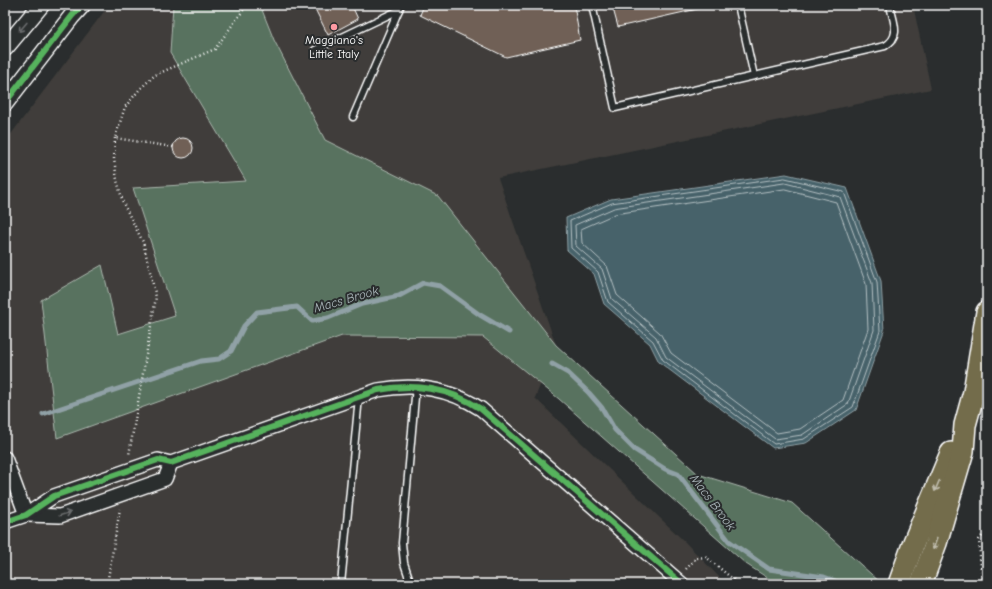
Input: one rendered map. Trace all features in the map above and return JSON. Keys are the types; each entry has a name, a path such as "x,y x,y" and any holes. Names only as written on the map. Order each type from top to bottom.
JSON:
{"highway":[{"path":"921,584 936,543 963,451 965,425 974,392 987,312"},
{"path":"899,584 914,542 953,448 965,425"}],"street":[{"path":"6,47 41,5"},
{"path":"5,103 82,5"},
{"path":"5,522 26,515 54,496 158,460 171,463 359,395 395,386 416,386 448,392 472,403 485,412 680,582"},
{"path":"5,458 26,515"},
{"path":"26,515 60,516 165,479 171,463"}],"lane":[{"path":"592,5 615,108 885,46 894,38 896,33 890,5"},
{"path":"738,5 754,76"},
{"path":"315,50 400,8"},
{"path":"353,117 400,8"},
{"path":"412,584 404,563 402,543 416,386"},
{"path":"341,584 359,395"}],"path":[{"path":"138,411 156,297 147,256 138,230 123,203 117,180 114,159 116,138 125,107 139,90 155,75 215,49 247,5"},
{"path":"116,138 173,147"},
{"path":"982,584 979,540 987,533"},
{"path":"680,582 694,560 701,556 712,560 739,584"}],"shaded area":[{"path":"109,5 913,5 931,89 498,178 556,345 535,398 685,542 726,584 5,584 5,142"}],"green space":[{"path":"173,5 260,5 274,40 325,140 438,196 556,345 698,474 792,503 881,583 777,584 746,564 559,399 483,337 342,336 57,438 41,300 102,265 118,334 175,316 133,188 246,181 170,53"}],"water":[{"path":"786,174 847,188 881,281 884,331 856,410 806,443 773,448 659,362 650,344 604,304 594,274 567,250 566,218 611,199"}],"building":[{"name":"Maggiano's Little Italy","path":"313,5 359,5 353,8 358,19 328,35"},
{"path":"424,5 574,5 580,40 506,57 420,15"},
{"path":"612,5 715,5 618,27"},
{"path":"183,138 190,141 193,148 190,155 183,158 176,155 173,148 176,141"}],"waterway":[{"name":"Macs Brook","path":"43,414 201,361 219,359 231,351 244,326 257,312 297,307 312,321 328,318 362,304 399,296 423,283 440,286 480,315 509,332"},
{"name":"Macs Brook","path":"552,364 568,373 589,393 602,408 615,430 635,450 665,469 678,474 729,541 769,569 824,577 843,584"}],"cycle path":[{"path":"5,103 82,5"},
{"path":"5,522 26,515 54,496 158,460 171,463 378,390 419,387 457,396 481,409 682,584"}],"place":[{"name":"Maggiano's Little Italy","path":"334,27"}]}
